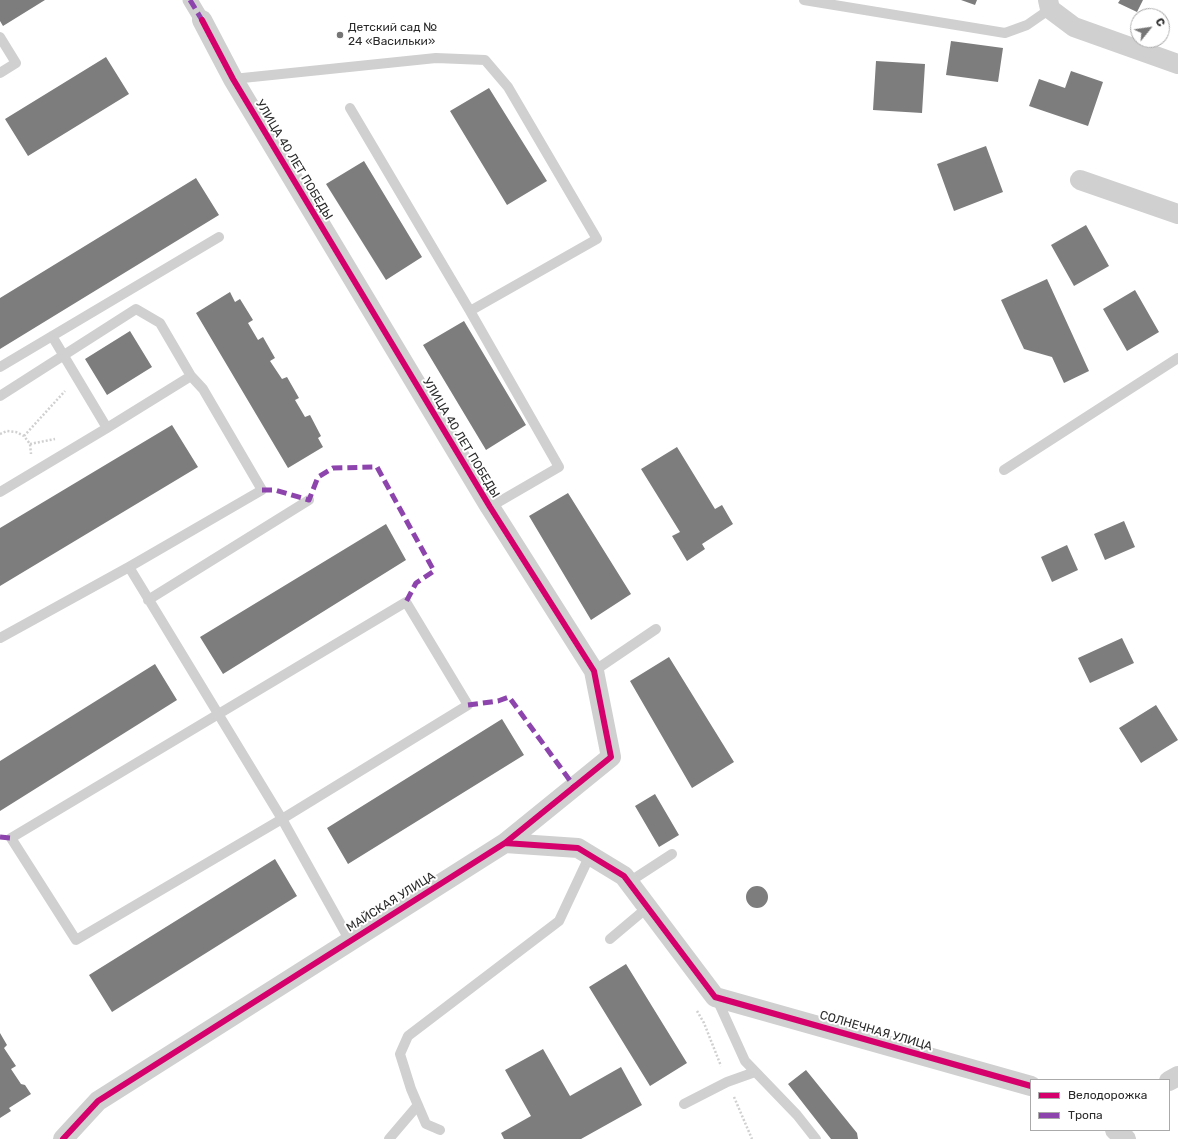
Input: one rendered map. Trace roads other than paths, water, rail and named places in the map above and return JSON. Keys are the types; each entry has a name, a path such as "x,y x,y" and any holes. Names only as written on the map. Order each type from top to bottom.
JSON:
{"street":[{"name":"УЛИЦА 40 ЛЕТ ПОБЕДЫ","path":"190,0 233,79 490,507 594,672 611,757 505,843"},
{"path":"1049,5 1074,27 1178,64"},
{"path":"1080,180 1178,214"},
{"path":"505,843 578,848 624,876 715,996"},
{"name":"МАЙСКАЯ УЛИЦА","path":"63,1139 98,1101 505,843"},
{"name":"СОЛНЕЧНАЯ УЛИЦА","path":"715,996 1030,1086"},
{"path":"1116,1131 1126,1139"}],"lane":[{"path":"804,0 1005,33 1027,25 1049,5"},
{"path":"0,37 16,63 0,73"},
{"path":"233,79 436,58 485,60 508,87 597,239 470,311"},
{"path":"350,108 470,311 559,467 490,507"},
{"path":"0,367 219,237"},
{"path":"0,396 136,309 160,323 191,376 203,389 262,490 129,567 0,638"},
{"path":"52,336 107,428"},
{"path":"1004,470 1178,358"},
{"path":"0,492 191,376"},
{"path":"148,600 309,500"},
{"path":"129,567 282,819 350,941"},
{"path":"406,602 468,705 282,819 76,940 11,838 406,602"},
{"path":"594,672 656,629"},
{"path":"629,882 672,854"},
{"path":"440,1130 426,1124 400,1054 408,1036 559,921 590,855"},
{"path":"610,939 648,907"},
{"path":"715,996 745,1061 797,1115 816,1139"},
{"path":"684,1104 727,1082 755,1072"},
{"path":"389,1139 418,1105"}],"place":[{"name":"Детский сад № 24 «Васильки»","path":"340,35"}]}
